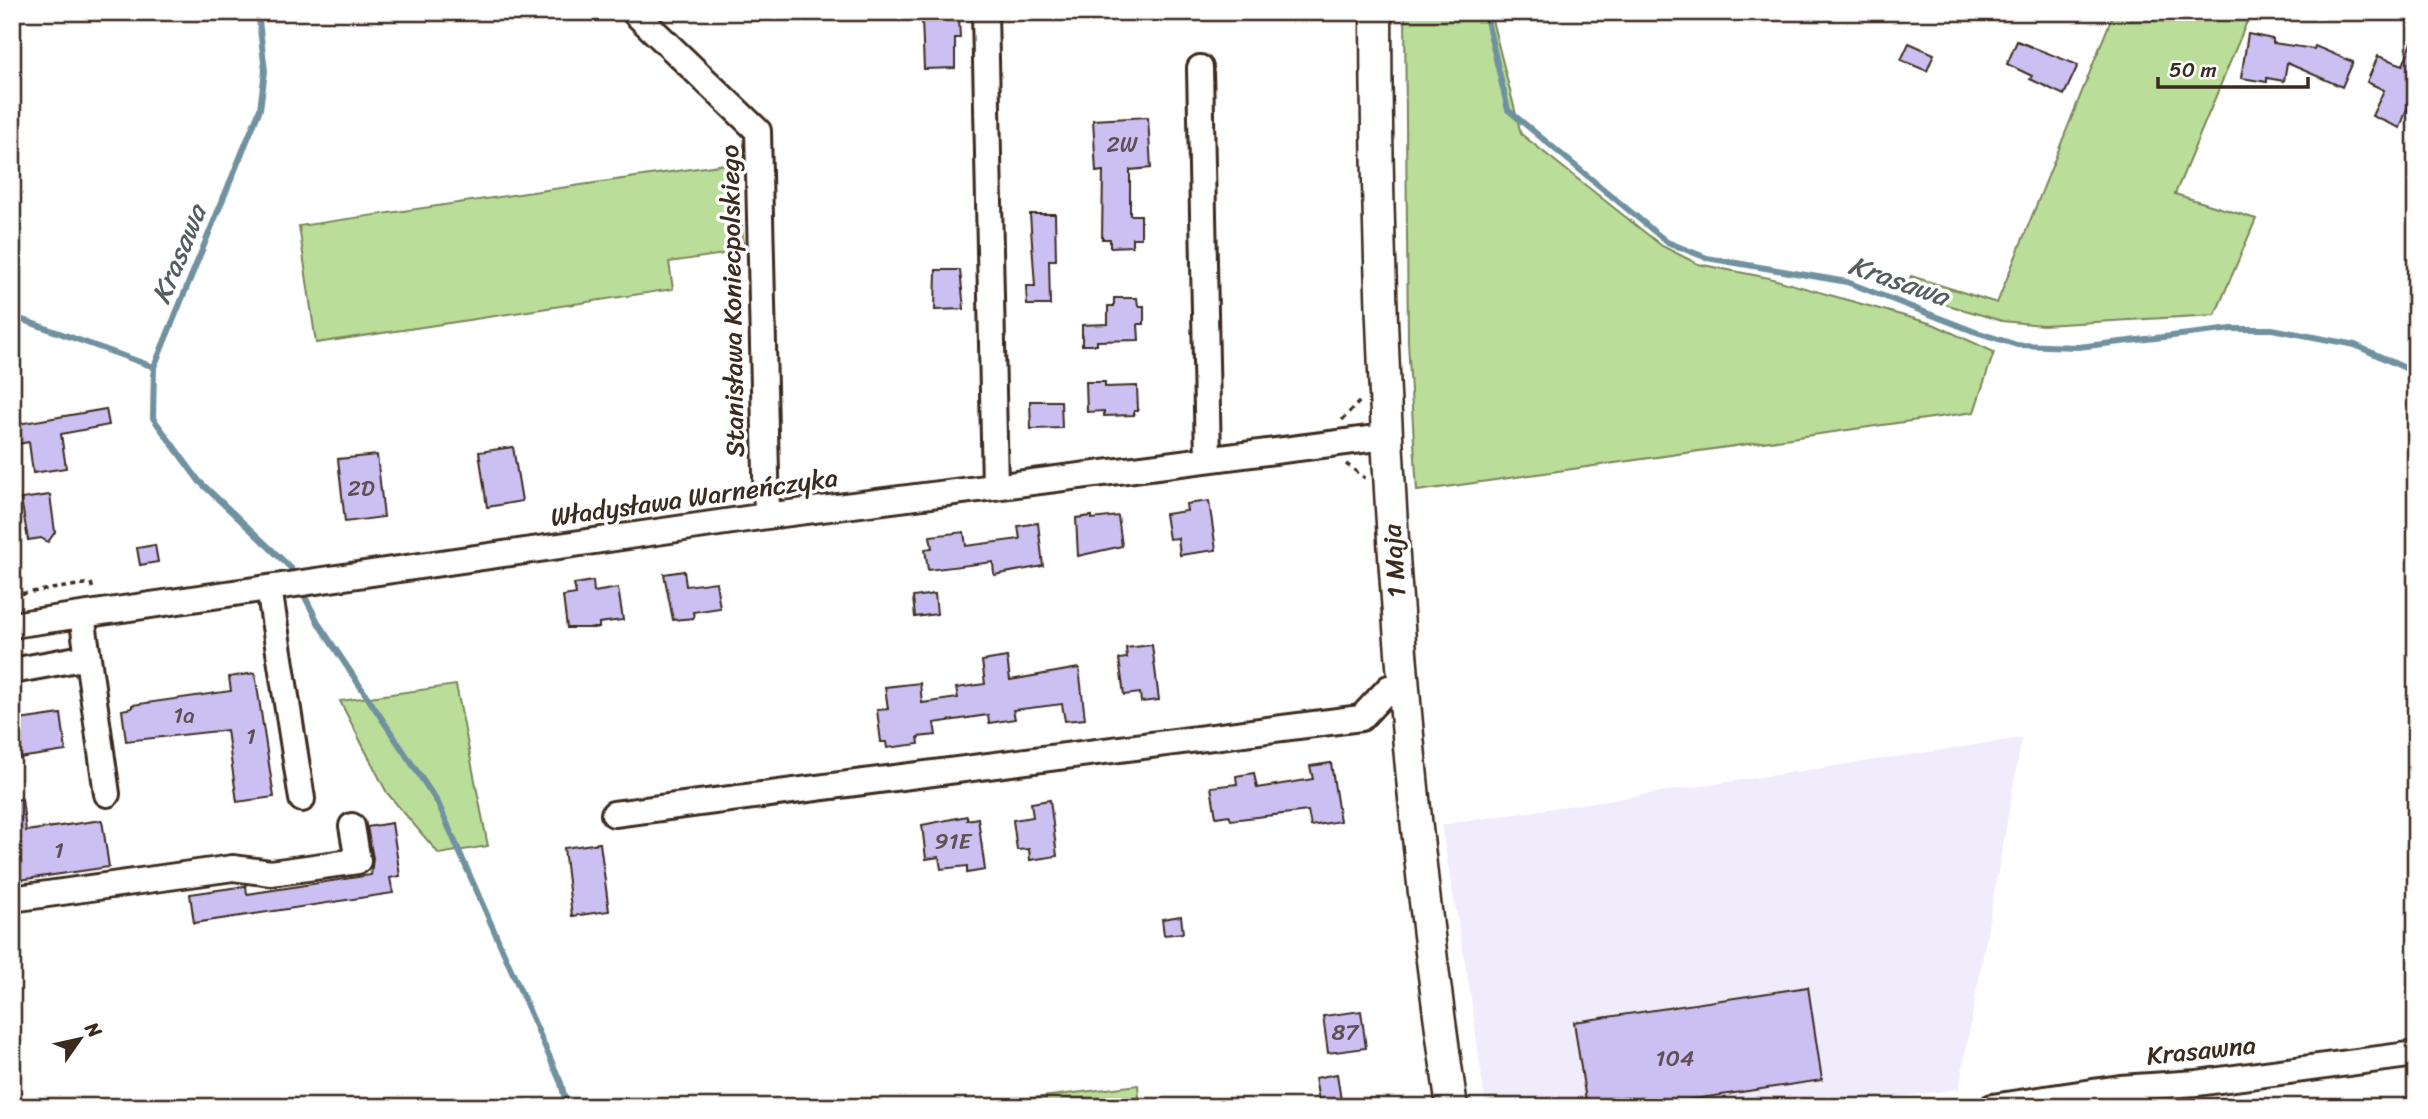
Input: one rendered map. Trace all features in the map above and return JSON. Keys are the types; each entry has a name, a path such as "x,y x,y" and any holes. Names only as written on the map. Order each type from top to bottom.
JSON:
{"main road":[{"name":"1 Maja","path":"1376,12 1385,437 1403,687 1435,985 1452,1107"}],"street":[{"name":"Stanisława Koniecpolskiego","path":"634,12 758,131 767,516"},
{"path":"985,12 995,486"},
{"path":"1200,68 1208,459"},
{"name":"Władysława Warneńczyka","path":"12,625 767,516 1385,437"},
{"path":"269,588 302,799"},
{"path":"82,615 107,794"},
{"path":"12,671 88,657"},
{"path":"614,814 1362,718 1389,688 1403,687"},
{"path":"12,899 233,867 271,873 358,861 352,826"},
{"name":"Krasawna","path":"1992,1107 2120,1088 2197,1083 2416,1054"}],"shaded area":[{"path":"2022,738 1959,1089 1817,1107 1486,1107 1470,991 1441,825"}],"green space":[{"path":"1405,12 1490,12 1521,134 1662,246 1698,264 1769,278 1933,324 1994,352 1974,412 1417,491 1408,342"},
{"path":"2114,12 2251,12 2175,194 2256,219 2215,315 2043,325 2002,321 1904,292 1911,276 1997,303"},
{"path":"733,163 745,251 669,262 673,289 316,343 299,226"},
{"path":"456,685 488,846 439,854 387,793 340,701"},
{"path":"1138,1085 1140,1107 961,1107"}],"building":[{"path":"959,18 960,38 955,38 955,68 924,69 922,19"},
{"path":"2248,34 2273,39 2273,43 2314,49 2315,46 2353,62 2342,87 2287,63 2284,81 2267,78 2267,82 2241,78"},
{"path":"2415,35 2416,83 2400,128 2372,116 2384,90 2367,82 2378,56 2403,65"},
{"path":"2017,41 2078,65 2064,95 2030,79 2032,76 2007,64"},
{"path":"1909,43 1934,54 1927,71 1901,60"},
{"path":"1148,117 1151,168 1130,170 1130,215 1141,215 1141,238 1132,238 1132,246 1110,247 1110,239 1102,239 1103,171 1096,172 1093,120"},
{"path":"1030,214 1055,214 1056,260 1049,260 1050,305 1027,305 1026,286 1035,286"},
{"path":"936,270 960,270 964,309 935,310"},
{"path":"1114,298 1137,298 1138,306 1144,306 1144,324 1138,324 1139,340 1097,341 1097,345 1082,345 1082,325 1108,324 1108,306 1114,306"},
{"path":"1086,382 1105,382 1105,387 1137,386 1138,411 1134,411 1134,415 1104,416 1104,411 1087,412"},
{"path":"1030,401 1061,401 1062,428 1031,429"},
{"path":"106,409 109,425 61,434 66,468 33,473 29,442 12,445 12,425"},
{"path":"513,447 522,501 487,507 479,452"},
{"path":"377,455 384,517 345,522 338,459"},
{"path":"50,495 55,532 48,542 41,538 28,540 21,499"},
{"path":"1209,501 1216,550 1180,555 1178,538 1169,539 1165,514 1187,511 1186,504"},
{"path":"1092,516 1092,519 1118,516 1122,546 1078,556 1076,518"},
{"path":"1038,523 1043,566 994,575 993,562 928,570 925,549 932,548 930,536 964,532 966,546 1020,539 1018,526"},
{"path":"155,545 158,562 140,565 137,548"},
{"path":"684,571 686,586 716,582 720,608 693,612 694,618 673,620 664,574"},
{"path":"593,581 594,592 618,588 623,620 599,623 599,628 567,628 563,596 576,594 574,584"},
{"path":"935,594 937,614 915,617 913,597"},
{"path":"1152,645 1159,700 1141,702 1140,693 1124,695 1119,659 1127,658 1126,648"},
{"path":"1007,657 1010,680 1079,668 1085,719 1065,721 1062,704 1013,710 1015,719 989,723 988,715 934,723 936,735 918,737 919,744 887,748 886,742 881,742 877,710 888,709 885,687 920,683 922,703 958,698 956,688 985,684 982,661"},
{"path":"255,673 274,797 237,802 227,730 126,741 122,710 132,708 132,705 231,691 229,677"},
{"path":"61,714 66,751 12,759 12,721"},
{"path":"1331,763 1340,821 1311,826 1308,811 1231,820 1229,815 1216,817 1211,787 1237,784 1236,776 1254,773 1257,788 1313,779 1310,766"},
{"path":"22,799 26,831 102,820 109,867 12,881 12,800"},
{"path":"1050,800 1057,856 1030,860 1029,849 1017,850 1013,820 1033,817 1031,803"},
{"path":"967,816 967,820 978,818 985,870 967,873 967,866 941,869 939,857 926,859 922,825"},
{"path":"392,823 400,876 390,878 393,893 194,923 190,894 246,886 247,894 371,875 373,858 367,827"},
{"path":"600,843 609,911 572,916 564,848"},
{"path":"1181,916 1183,933 1164,935 1162,919"},
{"path":"1808,987 1822,1080 1641,1107 1587,1107 1574,1022"},
{"path":"1361,1011 1366,1048 1328,1053 1323,1016"},
{"path":"1337,1074 1342,1107 1320,1107 1315,1078"}],"waterway":[{"name":"Krasawa","path":"12,316 154,367 260,109 265,71 258,12"},
{"name":"Krasawa","path":"1485,12 1508,110 1667,242 1707,258 1847,282 1973,331 2017,345 2078,347 2232,329 2272,329 2355,345 2416,373"},
{"path":"154,367 153,418 199,481 291,568"},
{"path":"306,599 320,626 438,803 561,1083 567,1107"}]}
